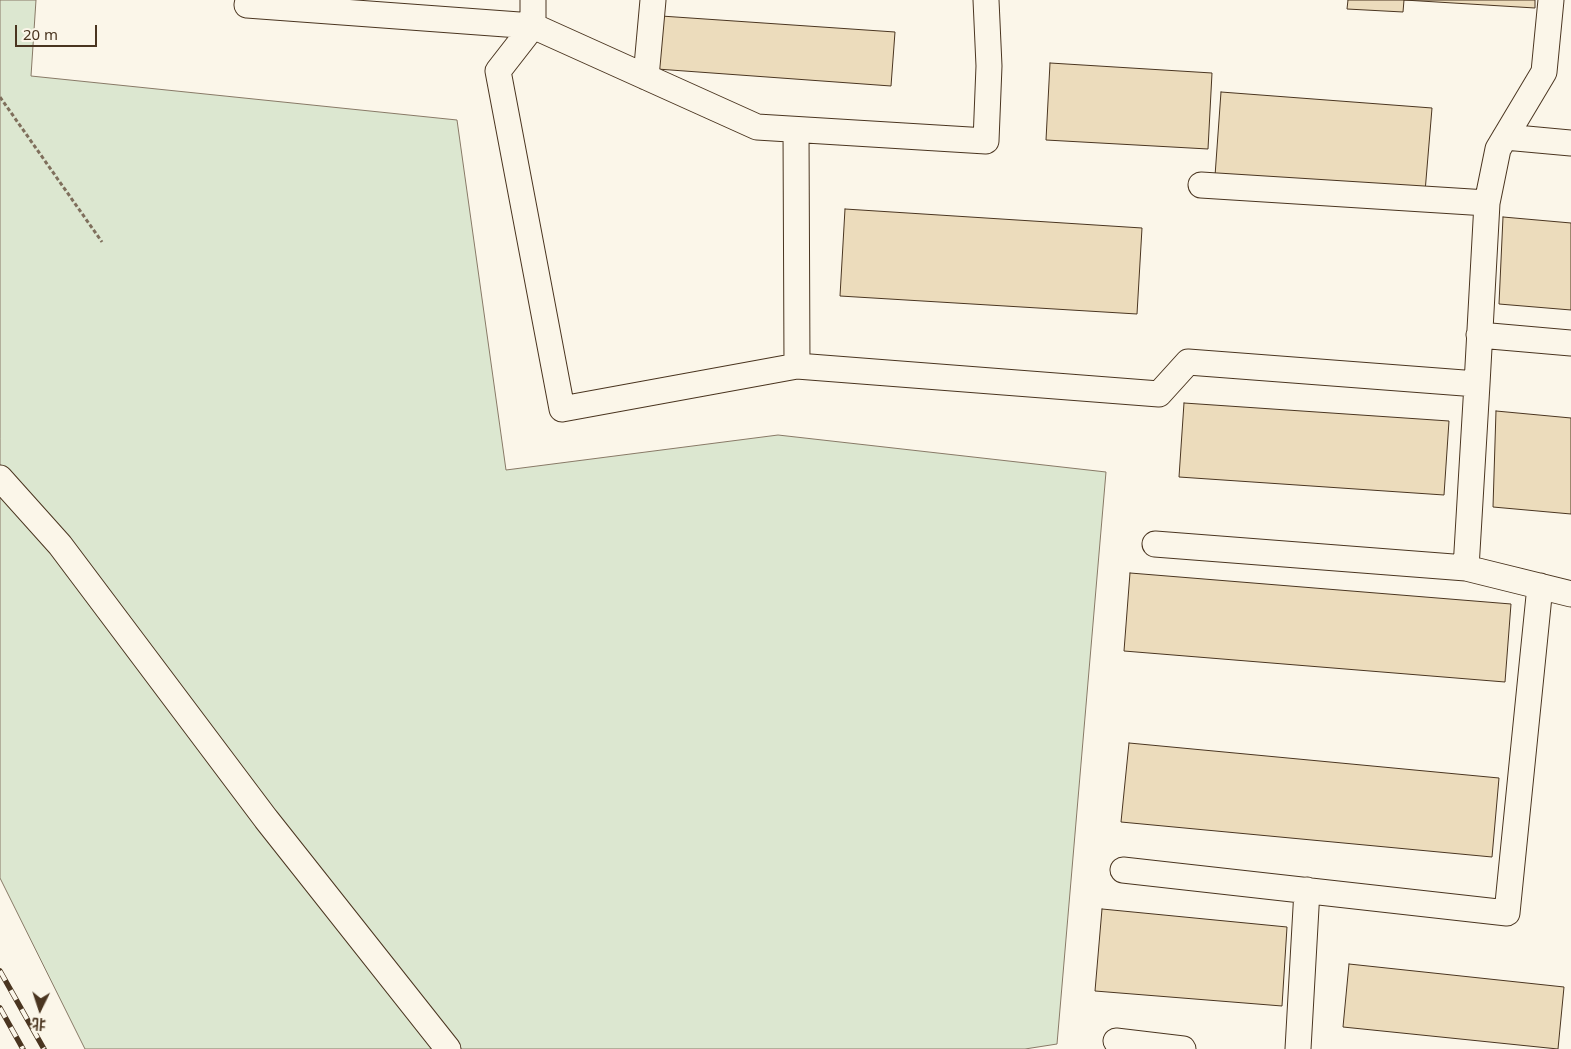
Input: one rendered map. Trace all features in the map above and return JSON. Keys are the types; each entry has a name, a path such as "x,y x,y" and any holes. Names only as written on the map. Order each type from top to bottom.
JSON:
{"street":[{"path":"248,0 247,6 533,26 757,127 986,141 990,66 986,0"},
{"path":"533,0 533,26 498,71 562,409 797,366 1159,394 1188,362 1477,384"},
{"path":"646,77 653,0"},
{"path":"1466,568 1487,203 1498,149 1544,72 1550,0"},
{"path":"796,130 797,366"},
{"path":"1505,137 1571,143"},
{"path":"1200,185 1487,203"},
{"path":"1480,335 1571,343"},
{"path":"0,478 60,545 266,819 448,1049"},
{"path":"1155,544 1466,568 1571,594"},
{"path":"1123,870 1507,912 1540,586"},
{"path":"1298,1049 1307,890"},
{"path":"1116,1041 1183,1049"}],"path":[{"path":"0,97 102,242"}],"green space":[{"path":"0,0 36,0 31,76 457,120 506,470 778,435 1106,472 1057,1044 1025,1049 85,1049 0,878"}],"building":[{"path":"1348,0 1404,0 1403,12 1347,9"},
{"path":"1404,0 1535,0 1535,8"},
{"path":"661,16 895,32 891,86 657,69"},
{"path":"1050,63 1212,73 1208,149 1046,140"},
{"path":"1221,92 1432,108 1425,192 1215,176"},
{"path":"845,209 1142,228 1137,314 840,296"},
{"path":"1503,217 1571,223 1571,310 1499,304"},
{"path":"1184,403 1449,421 1444,495 1179,477"},
{"path":"1496,411 1571,418 1571,514 1493,507"},
{"path":"1130,573 1511,604 1505,682 1124,651"},
{"path":"1129,743 1499,778 1492,857 1121,822"},
{"path":"1102,909 1287,927 1282,1006 1095,991"},
{"path":"1349,964 1564,987 1558,1049 1343,1027"}],"railway":[{"path":"0,971 44,1049"},
{"path":"0,1008 23,1049"}]}
